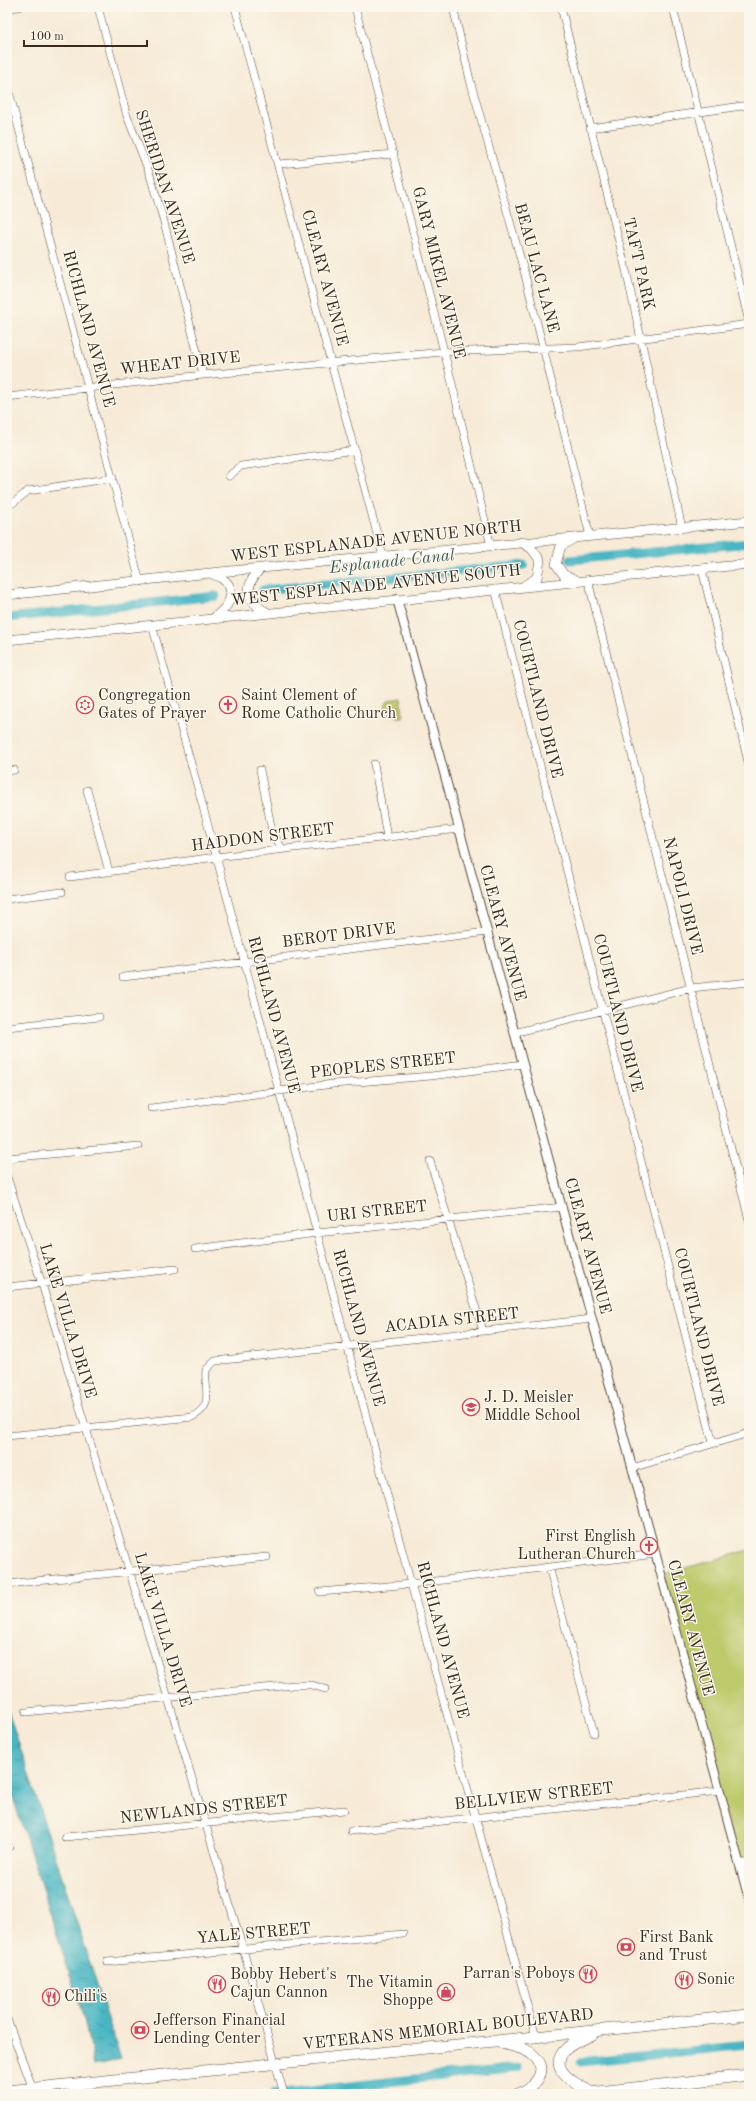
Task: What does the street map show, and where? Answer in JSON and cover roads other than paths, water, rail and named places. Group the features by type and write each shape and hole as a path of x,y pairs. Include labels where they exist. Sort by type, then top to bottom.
{"main road":[{"name":"WEST ESPLANADE AVENUE NORTH","path":"7,595 140,582 210,573 749,521"},
{"path":"576,538 561,546 556,564 564,575 578,581"},
{"path":"521,542 532,549 540,560 537,578 522,586"},
{"name":"WEST ESPLANADE AVENUE SOUTH","path":"7,640 522,586 749,564"},
{"path":"260,569 252,578 249,592 252,602 260,609 268,613"},
{"path":"210,573 220,577 227,583 230,588 231,597 229,604 214,618"},
{"name":"VETERANS MEMORIAL BOULEVARD","path":"7,2091 749,2016"},
{"path":"723,2018 749,2022"},
{"path":"603,2030 575,2042 561,2054 560,2064 566,2077 587,2093 749,2075"},
{"path":"496,2041 533,2054 538,2060 541,2073 540,2078 534,2085 518,2094"}],"street":[{"path":"7,8 19,7"},
{"name":"SHERIDAN AVENUE","path":"98,7 127,116 149,172 164,222 203,375"},
{"name":"CLEARY AVENUE","path":"235,7 279,164 383,556"},
{"name":"GARY MIKEL AVENUE","path":"355,7 394,154 491,546"},
{"name":"BEAU LAC LANE","path":"453,7 470,80 524,271 590,536"},
{"name":"TAFT PARK","path":"561,7 626,270 682,528"},
{"path":"673,7 749,323"},
{"name":"RICHLAND AVENUE","path":"7,84 140,582"},
{"path":"590,128 749,104"},
{"path":"279,164 394,154"},
{"name":"WHEAT DRIVE","path":"7,397 203,375 443,352 578,347 749,323"},
{"path":"229,476 241,466 355,450"},
{"path":"13,503 28,491 113,478"},
{"path":"702,569 749,766"},
{"name":"NAPOLI DRIVE","path":"588,580 749,1220"},
{"name":"COURTLAND DRIVE","path":"495,589 713,1443"},
{"name":"CLEARY AVENUE","path":"397,599 749,1899"},
{"name":"RICHLAND AVENUE","path":"152,625 280,1091 412,1584 536,2037"},
{"path":"374,764 387,837"},
{"path":"260,770 272,831 282,849"},
{"path":"87,790 109,872"},
{"name":"HADDON STREET","path":"70,877 216,857 459,829"},
{"path":"7,899 62,892"},
{"name":"BEROT DRIVE","path":"123,977 487,932"},
{"path":"514,1033 691,988 749,982"},
{"path":"7,1027 99,1017"},
{"name":"PEOPLES STREET","path":"151,1108 333,1084 430,1076 523,1064"},
{"path":"7,1158 138,1146"},
{"path":"430,1161 483,1331"},
{"name":"LAKE VILLA DRIVE","path":"7,1177 42,1284 168,1698 243,1949 284,2094"},
{"name":"URI STREET","path":"195,1249 318,1233 562,1207"},
{"path":"7,1287 175,1269"},
{"name":"ACADIA STREET","path":"85,1429 192,1417 200,1413 208,1398 206,1376 208,1366 215,1361 592,1319"},
{"path":"7,1436 85,1429"},
{"path":"632,1468 749,1433"},
{"path":"320,1592 412,1584 656,1554"},
{"path":"7,1584 267,1557"},
{"path":"549,1567 594,1733"},
{"path":"26,1712 294,1685 312,1685 325,1689"},
{"name":"BELLVIEW STREET","path":"350,1831 720,1791"},
{"name":"NEWLANDS STREET","path":"66,1837 344,1810"},
{"path":"740,1864 749,1862"},
{"name":"YALE STREET","path":"106,1962 403,1934"},
{"path":"7,2019 32,2089"}],"water":[{"path":"7,1707 121,2059 94,2066 84,2019 7,1779"}],"waterway":[{"name":"Esplanade Canal","path":"570,560 749,543"},
{"name":"Esplanade Canal","path":"263,590 524,565"},
{"name":"Esplanade Canal","path":"7,618 216,596"},
{"path":"580,2062 748,2045"},
{"path":"274,2094 518,2068"}],"place":[{"name":"Congregation Gates of Prayer","path":"85,705"},
{"name":"Saint Clement of Rome Catholic Church","path":"228,705"},
{"name":"J. D. Meisler Middle School","path":"471,1407"},
{"name":"First English Lutheran Church","path":"649,1546"},
{"name":"First Bank and Trust","path":"626,1947"},
{"name":"Parran's Poboys","path":"588,1974"},
{"name":"Sonic","path":"684,1980"},
{"name":"Bobby Hebert's Cajun Cannon","path":"217,1984"},
{"name":"The Vitamin Shoppe","path":"446,1992"},
{"name":"Chili's","path":"51,1997"},
{"name":"Jefferson Financial Lending Center","path":"140,2030"}]}
